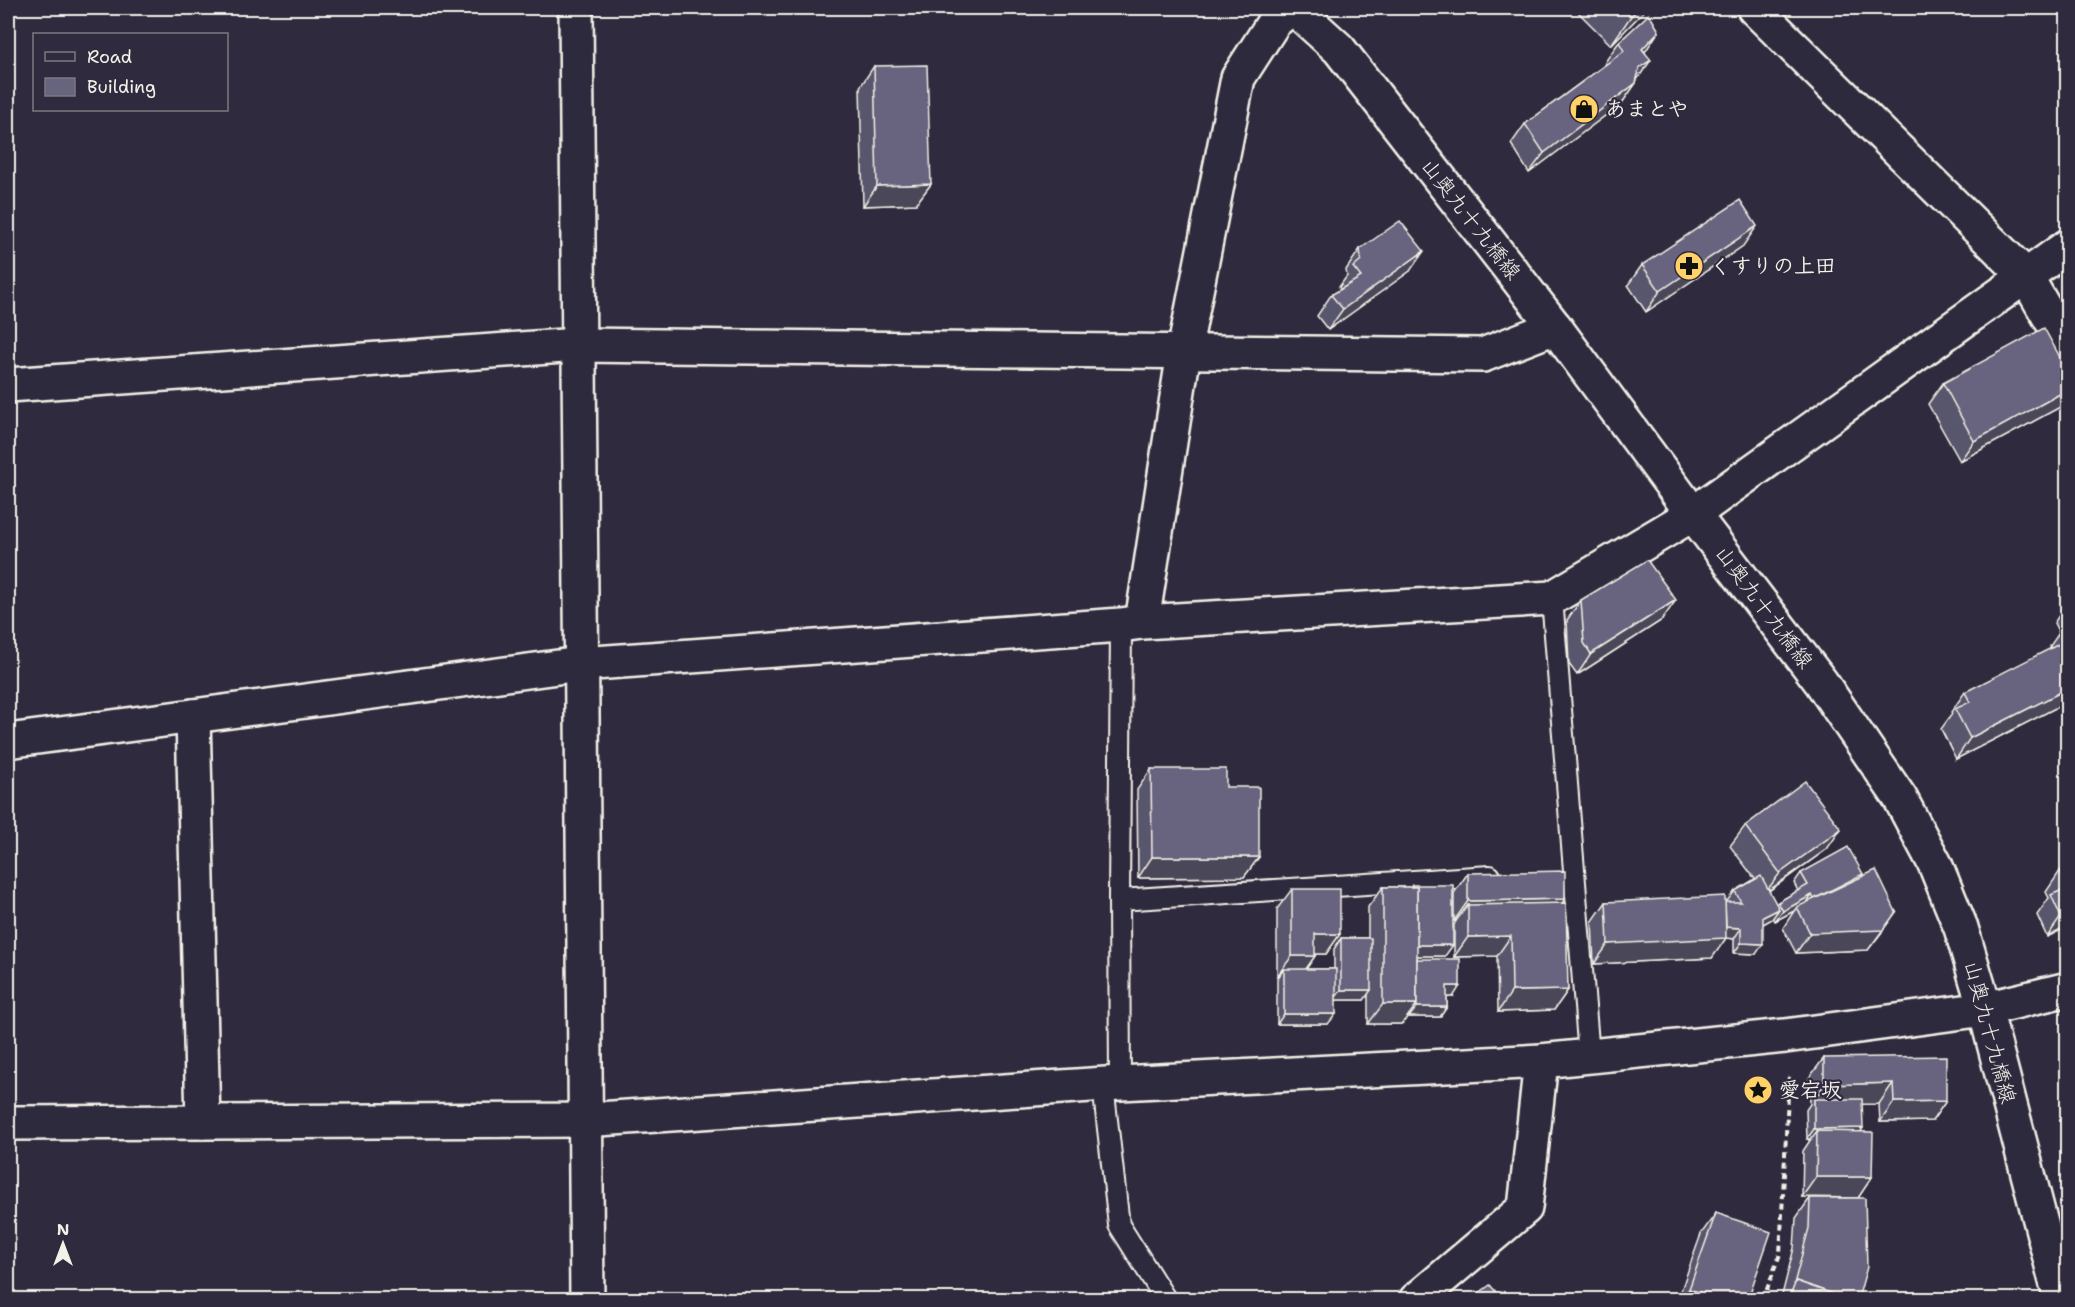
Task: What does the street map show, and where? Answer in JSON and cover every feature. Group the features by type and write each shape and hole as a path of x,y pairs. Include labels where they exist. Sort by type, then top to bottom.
{"street":[{"path":"576,8 587,1299"},
{"path":"1132,623 1238,78 1274,22 1292,8"},
{"name":"山奥九十九橋線","path":"1292,8 1339,50 1555,327 1821,682 1900,798 1935,864 1956,917 1985,1009 2061,1299"},
{"path":"1754,8 2025,275 2067,349"},
{"path":"8,741 580,664 1132,623 1552,598 1693,514 2067,246"},
{"path":"8,385 578,345 1483,355 1555,327"},
{"path":"193,716 203,1122"},
{"path":"8,1123 585,1120 1111,1084 1542,1061 1785,1036 1985,1009 2067,988"},
{"path":"1416,1299 1525,1208 1542,1061"}],"lane":[{"path":"1552,598 1589,1056"},
{"path":"1132,623 1111,1084 1119,1225 1166,1299"},
{"path":"1551,872 1574,870"},
{"path":"1119,900 1504,875"}],"path":[{"path":"1763,1299 1780,1254 1789,1073 1785,1036"}],"building":[{"path":"1623,8 1639,8 1631,16"},
{"path":"1649,14 1659,31 1642,49 1651,60 1639,68 1636,83 1544,153 1525,124 1624,51 1619,42"},
{"path":"927,65 931,184 877,186 874,66"},
{"path":"1740,200 1757,226 1660,291 1642,265"},
{"path":"1400,221 1424,251 1343,309 1331,295 1361,277 1353,267 1361,260 1360,249"},
{"path":"2044,328 2067,370 2067,390 1974,441 1943,383"},
{"path":"1647,560 1676,600 1591,654 1584,643 1581,600"},
{"path":"2067,640 2067,689 1970,738 1955,709 1970,702 1965,692"},
{"path":"1151,769 1226,769 1226,787 1259,787 1259,857 1152,857"},
{"path":"1805,781 1841,829 1780,873 1745,826"},
{"path":"1848,847 1863,874 1814,899 1812,895 1783,911 1778,902 1808,885 1801,873"},
{"path":"2067,868 2067,887 2060,871"},
{"path":"1876,870 1896,912 1883,930 1810,933 1797,907"},
{"path":"1565,871 1565,899 1468,901 1468,873"},
{"path":"1761,876 1779,909 1763,917 1763,944 1741,943 1741,928 1726,927 1725,902 1741,902 1735,891"},
{"path":"1412,885 1453,885 1453,945 1417,945 1417,887 1412,887"},
{"path":"1383,887 1417,887 1417,1004 1383,1004"},
{"path":"2067,888 2067,914 2061,917 2051,895"},
{"path":"1292,889 1340,889 1340,934 1315,934 1315,956 1292,956"},
{"path":"1725,896 1726,938 1608,944 1606,902"},
{"path":"1566,903 1568,990 1512,991 1511,936 1468,937 1468,905"},
{"path":"1341,938 1371,938 1371,990 1341,990"},
{"path":"1417,959 1460,959 1460,986 1447,986 1447,1007 1417,1007"},
{"path":"1284,969 1336,969 1336,1014 1284,1014"},
{"path":"1946,1056 1946,1101 1894,1102 1893,1083 1824,1085 1824,1058"},
{"path":"1814,1099 1862,1099 1863,1128 1814,1129"},
{"path":"1817,1131 1873,1132 1872,1177 1816,1177"},
{"path":"1810,1198 1865,1198 1867,1267 1858,1299 1847,1299 1796,1281 1794,1284 1809,1228"},
{"path":"1716,1213 1771,1232 1748,1299 1721,1299 1689,1289"},
{"path":"1796,1281 1847,1299 1789,1299"},
{"path":"1490,1285 1502,1299 1471,1299"}],"place":[{"name":"あまとや","path":"1584,109"},
{"name":"くすりの上田","path":"1689,266"},
{"name":"愛宕坂","path":"1758,1090"}]}
